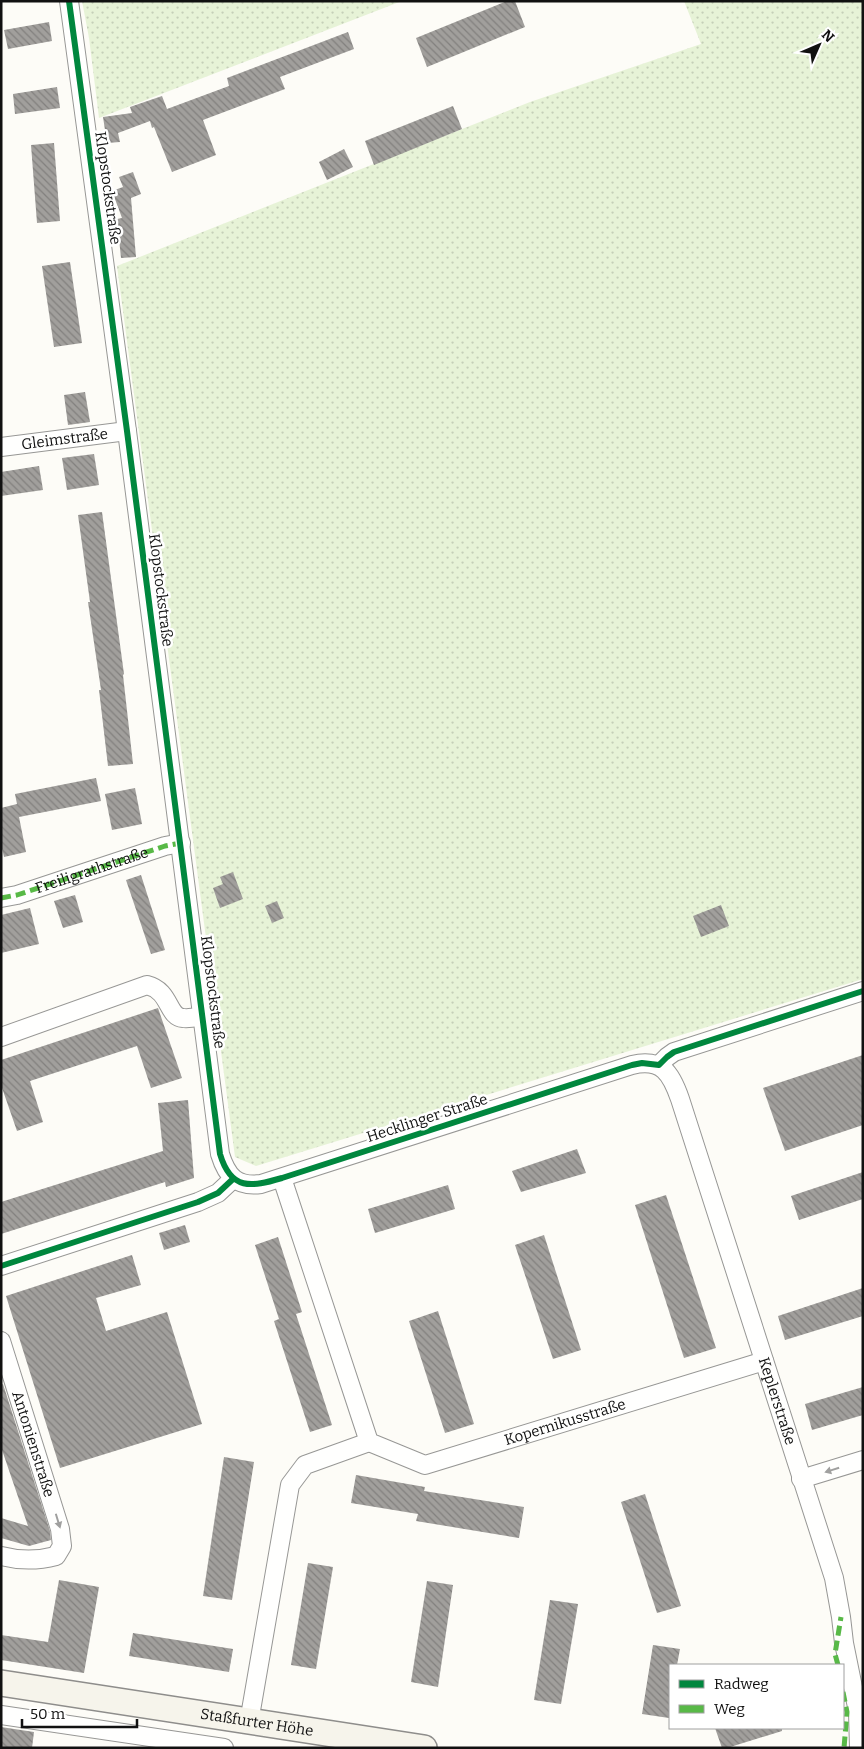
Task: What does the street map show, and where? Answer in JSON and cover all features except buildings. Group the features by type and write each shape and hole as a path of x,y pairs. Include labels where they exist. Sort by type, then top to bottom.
{"main road":[{"name":"Staßfurter Höhe","path":"1,1683 424,1748"}],"street":[{"name":"Klopstockstraße","path":"69,1 128,431 220,1154 228,1173 233,1179"},
{"name":"Gleimstraße","path":"1,447 128,431"},
{"name":"Freiligrathstraße","path":"1,898 17,895 165,846 181,843"},
{"name":"Klopstockstraße","path":"1,1036 147,985 155,987 162,992 176,1016 181,1018 203,1016"},
{"path":"659,1065 674,1052 863,991"},
{"name":"Hecklinger Straße","path":"233,1179 250,1185 261,1184 627,1066 642,1063 659,1065"},
{"name":"Keplerstraße","path":"659,1065 675,1083 834,1578 842,1617 844,1643 858,1712 859,1748"},
{"path":"249,1722 290,1484 306,1465 368,1442 282,1178"},
{"path":"1,1266 198,1202 218,1193 233,1179"},
{"name":"Antonienstraße","path":"1,1341 60,1529 62,1546 56,1556 38,1560 14,1559 1,1556"},
{"name":"Kopernikusstraße","path":"368,1442 425,1465 764,1361"},
{"path":"801,1479 863,1460"},
{"name":"Staßfurter Höhe","path":"1,1715 224,1748"}],"green space":[{"path":"82,1 402,1 99,118 89,38"},
{"path":"684,1 863,1 863,979 256,1166 235,1157 117,266 530,102 701,44"}],"marked path":[{"path":"1,898 17,895 165,846 181,843"},
{"path":"838,1664 835,1654 841,1617"},
{"path":"844,1697 847,1712 844,1748"}],"cycle path":[{"path":"69,1 127,431 220,1154 230,1175 236,1180 252,1184 282,1178 632,1065 642,1063 659,1065 674,1052 863,991"},
{"path":"1,1266 198,1202 218,1193 233,1179"}]}
